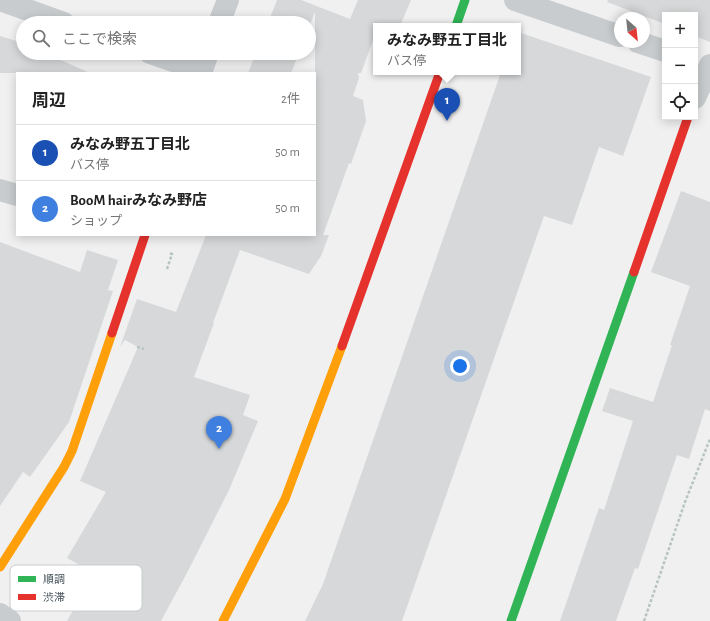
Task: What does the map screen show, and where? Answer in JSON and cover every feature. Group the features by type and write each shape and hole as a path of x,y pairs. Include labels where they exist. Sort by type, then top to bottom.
{"street":[{"path":"0,0 45,16"},
{"path":"222,16 228,0"},
{"path":"457,23 465,0"},
{"path":"515,0 614,34"},
{"path":"650,46 662,50"},
{"path":"179,60 204,66"},
{"path":"698,89 706,65"},
{"path":"223,621 285,499 341,351 439,75"},
{"path":"511,621 687,120"},
{"path":"0,190 16,195"},
{"path":"0,567 64,467 72,451 141,236"},
{"path":"0,614 10,621"}],"path":[{"path":"167,269 172,254"},
{"path":"644,621 685,502 710,439"}],"building":[{"path":"277,0 301,0 350,19 358,0 411,0 401,23 373,23 373,40 361,73 358,73 359,78 353,96 363,100 366,121 323,235 329,235 321,256 309,274 240,250 194,377 250,395 243,415 258,421 229,490 161,621 67,621 73,611 142,611 142,565 80,565 67,558 106,492 80,481 138,347 125,340 120,347 137,299 176,312 206,236 316,236 316,16 315,12 313,16 271,16"},
{"path":"608,0 710,0 710,42 698,37 698,12 662,12 662,23 650,18 650,12 633,12 607,2"},
{"path":"521,33 651,77 623,156 599,147 572,225 544,216 402,621 305,621 323,584 500,75 521,75"},
{"path":"0,36 16,41 16,60 61,60 88,72 16,72 0,73"},
{"path":"253,60 296,60 291,72 248,72"},
{"path":"681,191 710,202 710,411 705,409 689,459 677,455 638,569 635,568 616,621 560,621 599,508 604,510 633,421 602,411 610,388 653,402 690,286 651,272"},
{"path":"0,242 80,272 87,250 118,260 108,290 113,291 69,422 30,477 23,472 0,506"}],"traffic: fast":[{"path":"457,23 465,0"},
{"path":"511,621 634,272"}],"traffic: slow":[{"path":"0,567 64,467 72,451 112,333"},
{"path":"223,621 285,499 342,346"}],"traffic: jam":[{"path":"342,346 439,75"},
{"path":"634,272 687,120"},
{"path":"112,333 145,236"}],"place":[{"name":"みなみ野五丁目北","path":"447,121"},
{"name":"BooM hairみなみ野店","path":"219,449"}]}
